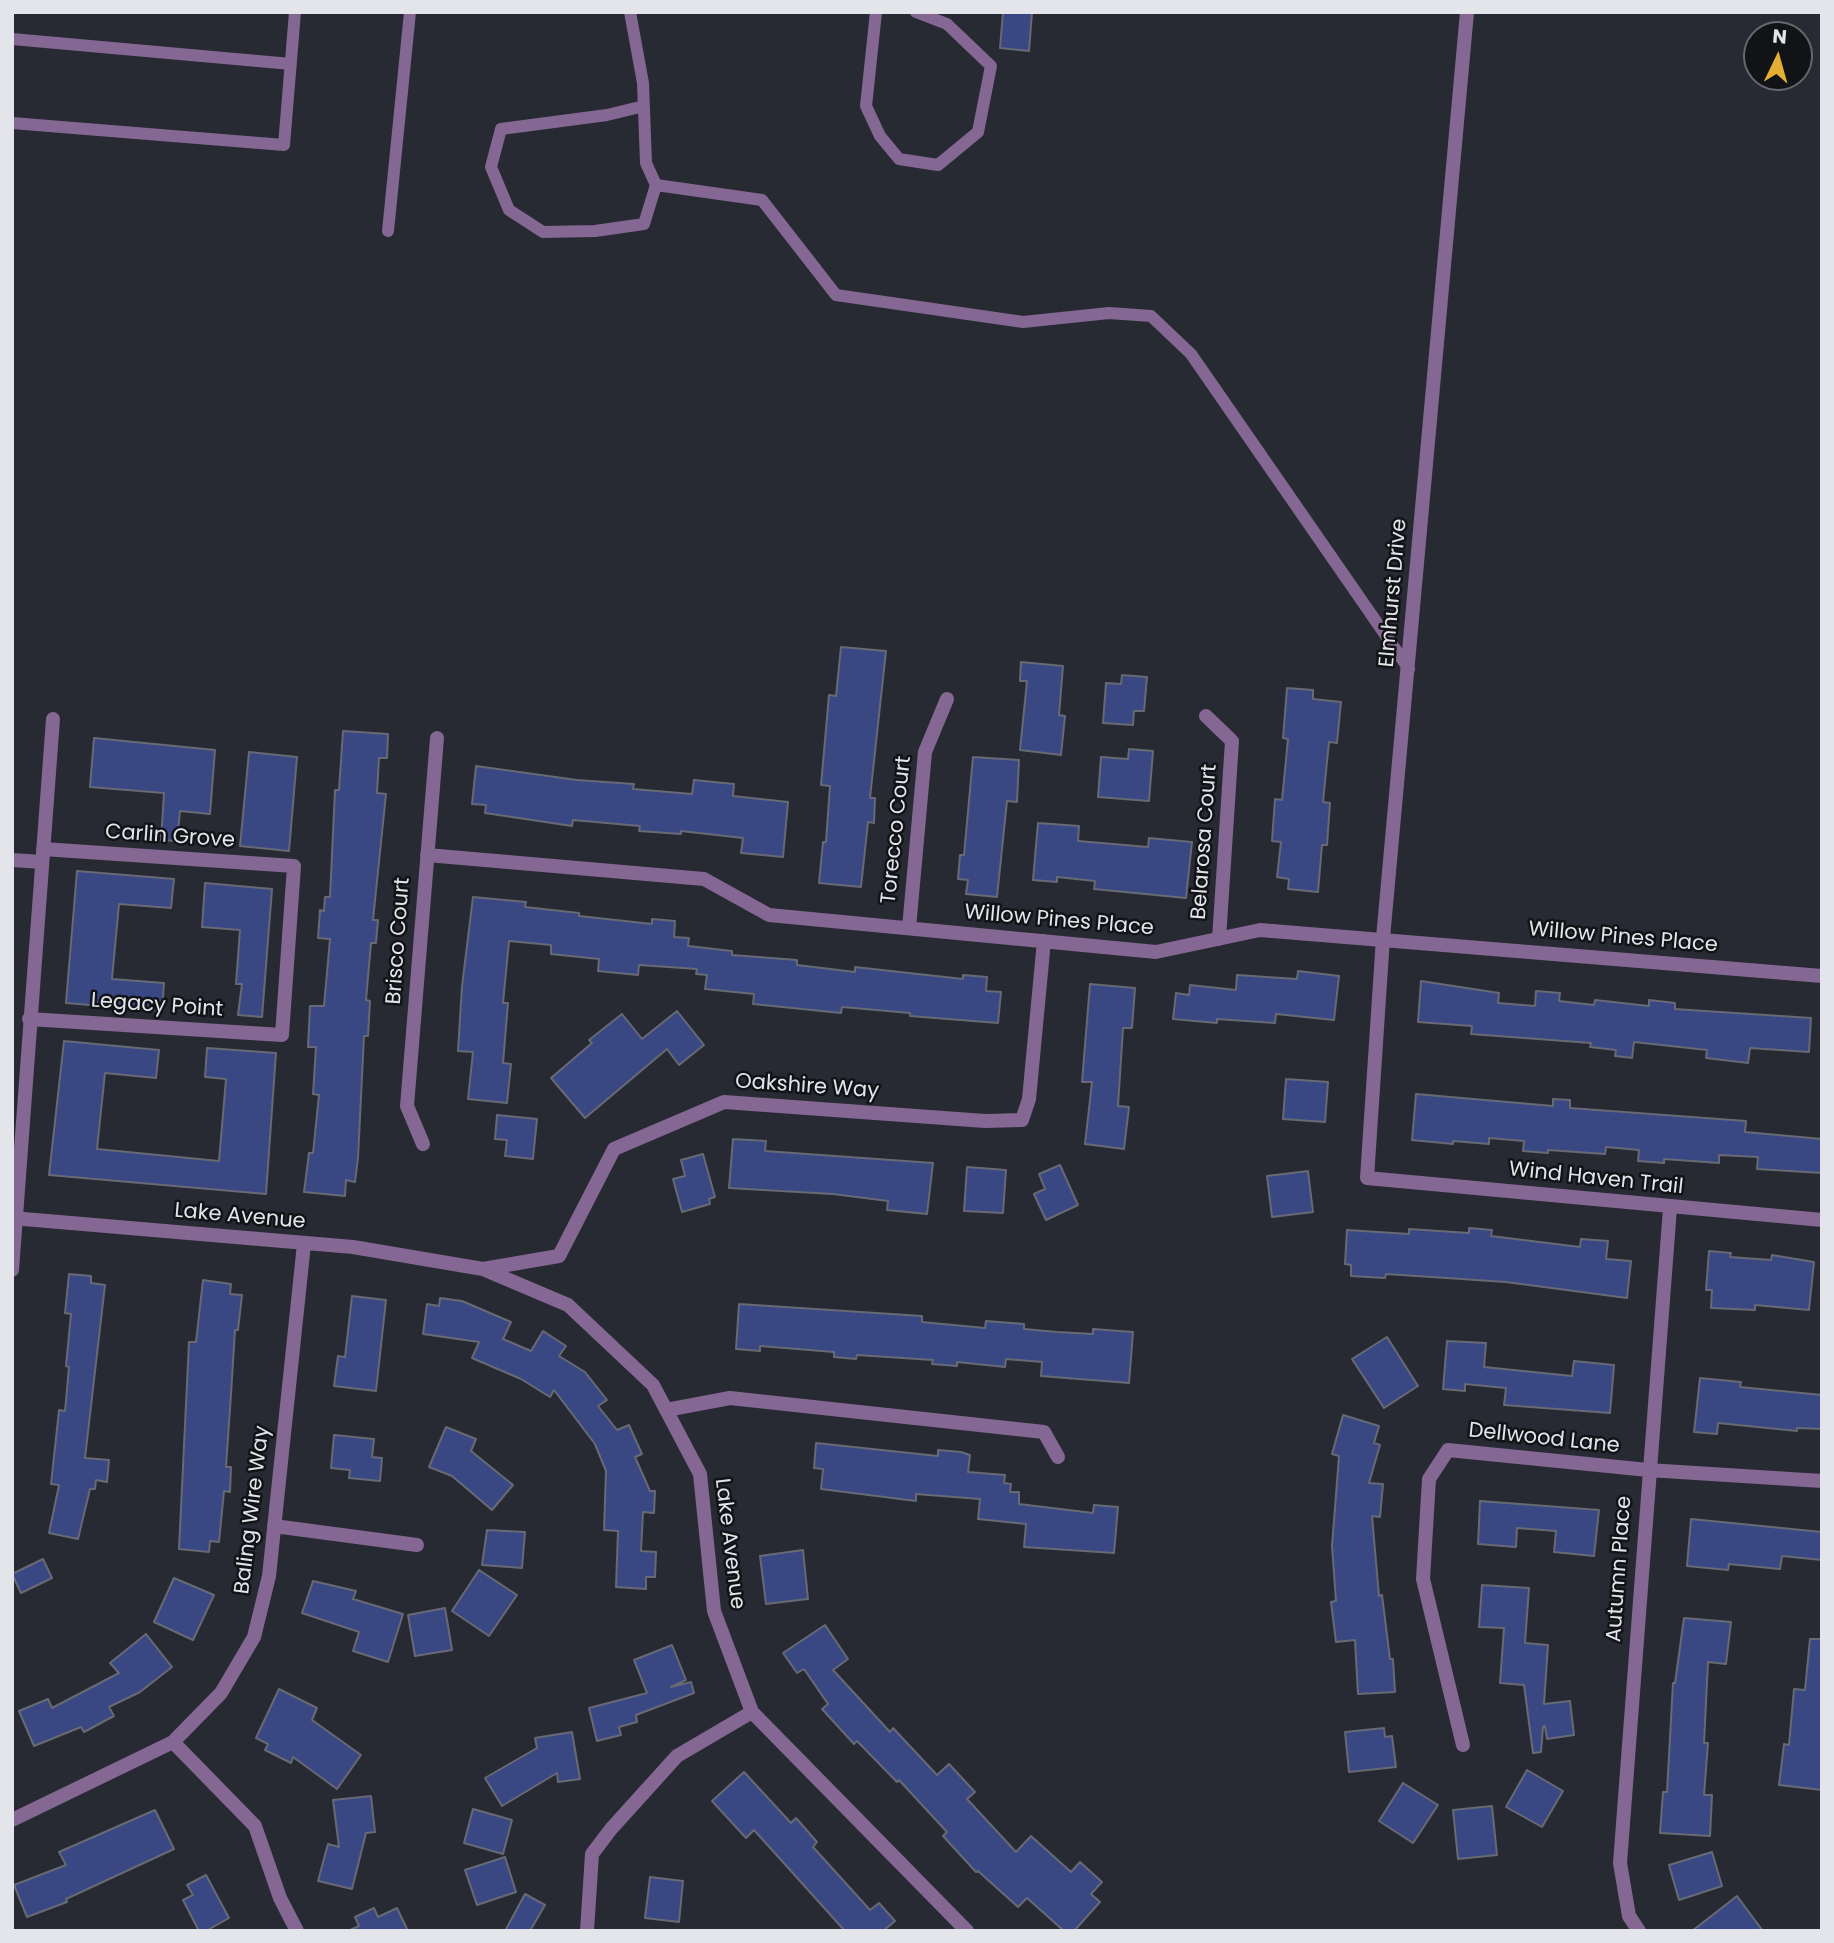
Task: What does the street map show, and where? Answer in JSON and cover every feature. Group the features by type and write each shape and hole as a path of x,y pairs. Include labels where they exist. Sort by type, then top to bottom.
{"street":[{"name":"Elmhurst Drive","path":"1367,1178 1383,938 1467,12"},
{"name":"Torecco Court","path":"909,928 925,752 947,699"},
{"name":"Belarosa Court","path":"1206,716 1232,741 1219,939"},
{"path":"12,1270 53,719"},
{"name":"Brisco Court","path":"423,1144 407,1107 437,738"},
{"name":"Willow Pines Place","path":"426,855 704,879 769,915 1156,952 1260,930 1822,976"},
{"name":"Carlin Grove","path":"12,860 42,856 294,866 282,1035"},
{"name":"Oakshire Way","path":"483,1269 559,1256 614,1149 724,1102 985,1121 1022,1120 1029,1099 1044,941"},
{"name":"Legacy Point","path":"29,1019 282,1035"},
{"name":"Wind Haven Trail","path":"1367,1178 1822,1220"},
{"name":"Autumn Place","path":"1639,1931 1629,1916 1620,1863 1670,1208"},
{"name":"Lake Avenue","path":"14,1218 353,1247 483,1269 568,1305 653,1385 699,1474 714,1611 752,1712 967,1931"},
{"name":"Baling Wire Way","path":"12,1820 173,1742 221,1693 254,1637 269,1576 304,1244"},
{"path":"666,1410 730,1398 1044,1432 1058,1457"},
{"name":"Dellwood Lane","path":"1463,1745 1423,1580 1429,1479 1448,1450 1648,1470"},
{"path":"1648,1470 1822,1482"},
{"path":"274,1526 417,1545"},
{"path":"587,1931 592,1854 677,1756 752,1712"},
{"path":"173,1742 255,1826 280,1898 297,1931"}],"lane":[{"path":"12,123 284,145 295,12"},
{"path":"388,231 410,12"},
{"path":"631,12 644,106 646,163 656,185 643,223 595,231 543,232 509,210 491,167 500,129 644,106"},
{"path":"876,12 866,106 880,136 899,159 938,165 978,132 991,66 947,24 916,12"},
{"path":"12,39 291,64"},
{"path":"656,185 762,200 836,295 1023,322 1109,313 1151,316 1191,354 1409,669"}],"building":[{"path":"1003,12 1032,12 1029,51 1000,48"},
{"path":"841,647 886,651 870,798 875,798 874,823 868,822 861,887 819,883 823,842 826,842 830,786 821,785 829,695 836,696"},
{"path":"1021,662 1063,666 1059,715 1065,716 1061,755 1020,750 1027,681 1020,681"},
{"path":"1122,675 1147,677 1144,711 1134,711 1133,725 1103,723 1106,683 1121,684"},
{"path":"1287,688 1313,690 1313,699 1341,702 1337,743 1329,742 1323,802 1330,803 1327,845 1322,845 1318,892 1288,889 1289,879 1277,877 1281,842 1272,841 1275,799 1282,800 1288,739 1283,738"},
{"path":"343,731 388,734 387,758 379,758 377,793 386,794 373,920 378,920 376,943 371,943 366,1000 370,1001 368,1036 364,1036 358,1158 355,1182 346,1180 345,1196 304,1192 309,1153 313,1153 319,1095 313,1094 316,1047 308,1047 310,1006 324,1006 330,939 318,938 320,910 324,911 325,897 330,897 335,790 339,790"},
{"path":"94,738 215,750 210,814 180,811 177,841 161,840 164,793 90,787"},
{"path":"1129,749 1153,751 1149,801 1098,797 1101,757 1128,759"},
{"path":"249,752 297,757 289,851 240,846"},
{"path":"973,757 1019,760 1017,802 1007,801 997,897 966,894 968,880 958,879 960,855 964,855"},
{"path":"476,766 577,780 634,784 633,789 692,794 694,780 734,784 733,796 788,802 783,857 741,853 743,838 681,831 681,834 639,831 640,826 573,820 572,826 485,813 486,805 472,804"},
{"path":"1038,823 1079,826 1078,841 1148,847 1149,838 1192,842 1186,898 1094,889 1095,881 1057,877 1057,882 1033,880"},
{"path":"77,871 174,879 171,908 119,904 112,979 164,983 162,1011 66,1003"},
{"path":"205,883 272,889 262,1017 238,1015 242,984 236,984 240,930 202,927"},
{"path":"473,897 526,902 525,907 579,913 579,916 652,924 652,919 675,921 674,937 689,938 688,946 732,951 732,955 797,960 797,965 855,972 855,967 963,979 963,975 987,977 986,991 1001,992 998,1023 842,1007 841,1013 753,1004 754,994 705,989 707,975 696,974 697,969 639,965 638,975 598,971 599,959 551,954 551,945 509,941 503,1003 508,1003 503,1063 511,1064 507,1103 468,1099 473,1052 458,1051 462,986"},
{"path":"1298,971 1339,976 1334,1020 1276,1014 1275,1023 1217,1019 1217,1023 1173,1019 1176,993 1189,995 1190,985 1236,990 1237,975 1297,979"},
{"path":"1421,981 1499,993 1498,1003 1535,1006 1536,991 1560,993 1559,1001 1594,1005 1595,1000 1649,1006 1649,1000 1675,1003 1675,1009 1811,1018 1809,1052 1750,1048 1748,1063 1706,1058 1707,1050 1634,1042 1632,1058 1615,1056 1616,1050 1590,1047 1591,1043 1471,1034 1472,1026 1418,1022"},
{"path":"1090,984 1135,988 1132,1028 1123,1028 1118,1106 1129,1107 1124,1149 1085,1144 1092,1082 1082,1082"},
{"path":"677,1011 704,1045 679,1065 667,1049 585,1118 551,1078 592,1043 589,1040 622,1014 642,1039"},
{"path":"64,1041 159,1050 156,1078 105,1073 97,1149 219,1161 226,1079 205,1077 207,1048 276,1053 266,1194 49,1175"},
{"path":"1286,1079 1328,1082 1325,1122 1283,1119"},
{"path":"1416,1094 1553,1106 1553,1099 1570,1100 1570,1108 1746,1121 1745,1132 1822,1139 1822,1173 1757,1169 1758,1157 1719,1155 1719,1163 1664,1159 1664,1163 1638,1161 1639,1150 1606,1147 1605,1154 1548,1150 1548,1153 1523,1151 1524,1141 1489,1138 1489,1144 1453,1141 1453,1144 1412,1140"},
{"path":"497,1115 537,1119 533,1159 505,1156 507,1140 495,1139"},
{"path":"733,1139 766,1141 765,1151 933,1163 927,1214 887,1210 888,1201 833,1194 729,1188"},
{"path":"703,1154 715,1197 709,1199 710,1204 682,1212 673,1179 685,1176 681,1160"},
{"path":"1060,1165 1078,1205 1046,1220 1034,1194 1045,1189 1039,1174"},
{"path":"967,1167 1006,1170 1003,1213 964,1211"},
{"path":"1308,1171 1313,1212 1272,1217 1267,1176"},
{"path":"1469,1228 1492,1230 1491,1236 1580,1247 1581,1239 1608,1241 1606,1259 1631,1261 1627,1298 1506,1282 1386,1274 1385,1278 1351,1276 1351,1265 1345,1264 1347,1230 1409,1234 1409,1229 1469,1233"},
{"path":"1709,1251 1731,1253 1730,1257 1771,1260 1772,1255 1814,1262 1809,1310 1755,1305 1755,1310 1711,1308 1712,1290 1706,1290"},
{"path":"69,1274 91,1276 91,1283 105,1285 85,1458 109,1460 107,1482 96,1480 95,1489 90,1489 78,1539 49,1533 59,1485 51,1484 59,1410 65,1411 69,1367 66,1366 71,1314 65,1313"},
{"path":"203,1280 231,1284 230,1294 242,1295 238,1330 235,1330 226,1467 231,1467 230,1492 224,1491 219,1542 210,1541 209,1552 179,1549 189,1342 196,1342"},
{"path":"352,1296 386,1300 376,1391 334,1386 338,1356 345,1357"},
{"path":"440,1298 462,1301 511,1322 503,1339 531,1351 543,1331 566,1346 559,1356 585,1372 607,1400 598,1406 617,1430 629,1425 642,1454 635,1457 650,1491 655,1491 654,1513 643,1512 641,1551 656,1552 655,1577 646,1577 646,1589 616,1587 618,1531 604,1530 606,1471 595,1444 554,1390 550,1397 521,1379 472,1358 479,1342 423,1334 427,1304 439,1306"},
{"path":"739,1304 922,1316 922,1322 985,1328 986,1321 1024,1324 1024,1329 1057,1332 1093,1334 1093,1329 1133,1332 1129,1383 1041,1376 1042,1362 1006,1359 1005,1367 957,1362 957,1366 932,1364 933,1360 857,1355 856,1359 834,1357 834,1352 760,1346 760,1351 736,1349"},
{"path":"1387,1337 1418,1386 1384,1408 1352,1359"},
{"path":"1447,1341 1486,1343 1484,1367 1572,1376 1574,1361 1614,1365 1610,1413 1504,1405 1506,1388 1465,1384 1465,1391 1443,1389"},
{"path":"1700,1378 1741,1382 1740,1387 1822,1395 1822,1429 1797,1428 1797,1431 1718,1423 1717,1434 1694,1432"},
{"path":"1343,1415 1379,1426 1374,1443 1380,1445 1369,1483 1383,1484 1380,1517 1372,1516 1379,1596 1382,1595 1390,1659 1393,1659 1395,1692 1358,1694 1355,1640 1336,1642 1331,1602 1336,1601 1332,1546 1339,1456 1332,1454"},
{"path":"446,1427 476,1439 471,1451 513,1485 492,1510 452,1476 429,1467"},
{"path":"334,1435 374,1439 372,1457 382,1458 380,1481 349,1478 350,1470 331,1468"},
{"path":"816,1443 938,1456 938,1450 961,1452 970,1455 968,1472 1005,1475 1004,1483 1011,1484 1010,1492 1019,1492 1019,1504 1093,1513 1094,1505 1118,1507 1114,1553 1024,1547 1026,1524 978,1519 980,1499 916,1494 916,1501 821,1489 823,1469 814,1468"},
{"path":"1480,1501 1599,1510 1594,1556 1554,1552 1556,1531 1517,1528 1516,1547 1478,1544"},
{"path":"1691,1519 1822,1532 1822,1560 1782,1556 1780,1569 1729,1564 1728,1570 1687,1566"},
{"path":"487,1530 525,1532 522,1568 482,1565"},
{"path":"803,1550 808,1599 766,1604 760,1556"},
{"path":"43,1559 52,1578 21,1593 12,1574"},
{"path":"479,1570 517,1595 489,1636 452,1611"},
{"path":"174,1578 214,1595 193,1640 154,1622"},
{"path":"313,1581 356,1591 353,1599 403,1614 388,1662 353,1651 359,1632 302,1613"},
{"path":"1482,1585 1529,1588 1525,1643 1548,1645 1544,1704 1570,1701 1574,1735 1547,1739 1545,1726 1543,1727 1541,1752 1533,1753 1524,1685 1500,1683 1504,1628 1479,1627"},
{"path":"445,1608 452,1650 415,1656 408,1615"},
{"path":"1684,1618 1731,1622 1726,1664 1708,1662 1704,1743 1708,1743 1704,1795 1712,1795 1710,1836 1660,1833 1663,1792 1667,1792 1673,1683"},
{"path":"825,1625 848,1659 833,1670 890,1732 893,1728 937,1775 949,1764 975,1792 967,1799 1016,1852 1031,1836 1071,1872 1080,1862 1102,1882 1091,1894 1100,1902 1074,1931 1064,1931 1027,1898 1018,1907 976,1872 943,1836 947,1832 899,1780 897,1782 857,1741 854,1744 822,1709 828,1704 804,1669 797,1673 783,1653"},
{"path":"146,1634 172,1667 140,1692 109,1707 114,1716 84,1732 81,1727 34,1746 19,1711 48,1699 52,1708 119,1673 110,1663"},
{"path":"1810,1639 1822,1639 1822,1790 1779,1785 1784,1744 1789,1745 1794,1689 1805,1690"},
{"path":"672,1645 686,1680 671,1687 691,1682 694,1693 636,1715 637,1722 619,1727 621,1735 597,1741 589,1708 647,1693 634,1660"},
{"path":"279,1689 317,1708 312,1720 361,1755 337,1789 293,1757 291,1763 265,1750 268,1744 256,1738"},
{"path":"1384,1728 1385,1737 1392,1736 1396,1767 1349,1772 1345,1732"},
{"path":"572,1732 580,1779 558,1782 557,1773 502,1806 485,1778 537,1748 535,1738"},
{"path":"1527,1770 1563,1791 1542,1827 1506,1807"},
{"path":"744,1772 791,1823 796,1818 817,1842 813,1847 870,1910 879,1903 895,1921 883,1931 845,1931 754,1830 746,1838 712,1801"},
{"path":"1403,1783 1438,1805 1413,1843 1379,1821"},
{"path":"371,1796 375,1832 366,1833 352,1889 318,1881 328,1844 339,1847 333,1800"},
{"path":"1492,1806 1497,1855 1458,1859 1453,1810"},
{"path":"473,1809 512,1820 503,1854 464,1843"},
{"path":"155,1810 174,1849 66,1899 67,1902 27,1917 14,1885 66,1865 59,1852"},
{"path":"1712,1852 1722,1886 1679,1900 1669,1865"},
{"path":"505,1857 516,1892 477,1905 465,1870"},
{"path":"206,1875 229,1918 206,1931 199,1931 183,1900 193,1895 187,1885"},
{"path":"650,1877 683,1881 679,1922 645,1918"},
{"path":"525,1894 545,1905 530,1931 505,1931"},
{"path":"1737,1896 1763,1931 1692,1931"},
{"path":"374,1908 378,1917 397,1908 408,1931 348,1931 359,1926 355,1917"}]}
